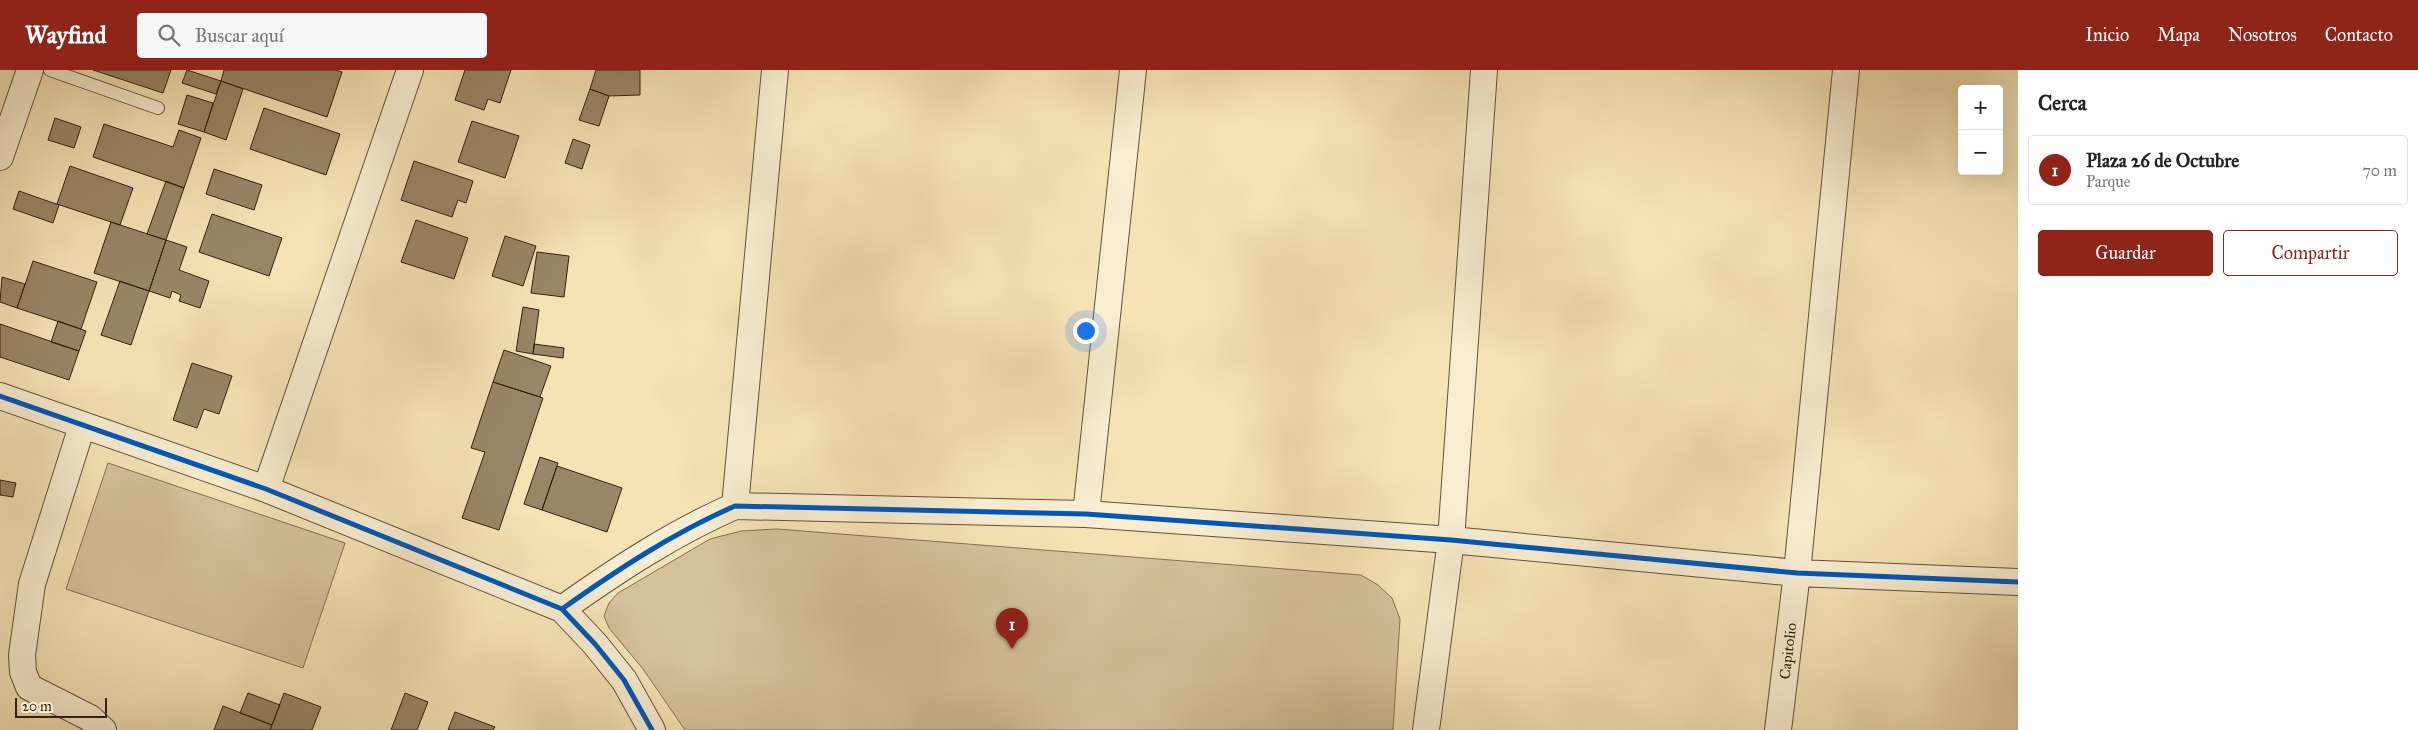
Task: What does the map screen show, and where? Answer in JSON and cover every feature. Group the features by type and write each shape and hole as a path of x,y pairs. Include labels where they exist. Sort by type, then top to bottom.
{"street":[{"path":"0,157 30,70"},
{"path":"266,489 410,70"},
{"path":"735,506 775,70"},
{"path":"1086,514 1133,70"},
{"path":"1426,730 1450,540 1484,70"},
{"name":"Capitolio","path":"1778,730 1797,573 1846,70"},
{"path":"0,396 266,489 562,609 595,644 624,680 652,730"},
{"path":"82,426 32,584 25,620 23,672 29,687 90,718 103,730"},
{"path":"562,609 619,569 696,523 735,506 1086,514 1450,540 1797,573 2018,582"}],"lane":[{"path":"50,70 158,108"}],"shaded area":[{"path":"108,463 345,543 303,668 66,589"},
{"path":"777,529 1361,575 1378,585 1392,598 1400,619 1393,730 685,730 643,669 609,628 604,616 609,603 618,593 710,539 741,531"}],"building":[{"path":"93,70 171,70 163,93"},
{"path":"187,70 221,81 216,94 182,83"},
{"path":"224,70 336,70 342,72 327,117 221,81"},
{"path":"465,70 511,70 500,103 488,99 484,110 455,100"},
{"path":"596,70 640,70 640,95 609,96 590,89"},
{"path":"221,81 243,89 226,140 204,132"},
{"path":"590,89 609,96 599,126 579,120"},
{"path":"187,95 213,103 204,132 178,124"},
{"path":"264,108 340,134 326,175 250,149"},
{"path":"55,118 81,127 74,148 48,140"},
{"path":"472,121 519,136 505,178 458,162"},
{"path":"104,124 173,147 179,130 201,138 184,188 93,157"},
{"path":"573,139 590,145 582,169 565,163"},
{"path":"414,161 473,181 466,203 458,200 452,217 401,200"},
{"path":"70,166 133,188 120,225 57,204"},
{"path":"214,169 262,185 254,210 206,194"},
{"path":"166,181 184,188 166,240 147,234"},
{"path":"19,191 59,205 53,223 13,209"},
{"path":"212,214 282,238 269,276 199,252"},
{"path":"416,220 468,238 454,279 401,262"},
{"path":"111,222 166,240 149,291 94,273"},
{"path":"505,236 536,246 523,286 492,276"},
{"path":"166,240 187,247 179,270 209,281 200,308 179,301 181,295 172,291 170,298 149,291"},
{"path":"537,252 569,256 564,297 531,293"},
{"path":"33,261 97,282 81,329 17,308"},
{"path":"2,277 25,284 17,308 0,302"},
{"path":"120,281 149,291 131,345 101,335"},
{"path":"523,307 539,310 533,354 516,351"},
{"path":"58,321 86,331 79,351 51,342"},
{"path":"0,324 79,351 69,380 0,357"},
{"path":"534,344 564,348 563,358 533,354"},
{"path":"504,350 551,366 540,397 493,382"},
{"path":"192,363 232,376 219,414 204,409 197,428 173,420"},
{"path":"493,382 543,398 499,530 462,518 485,452 471,448"},
{"path":"540,457 558,463 542,510 524,504"},
{"path":"557,466 622,488 607,532 542,510"},
{"path":"0,480 16,483 13,497 0,495"},
{"path":"248,693 280,705 272,725 240,713"},
{"path":"284,693 321,707 312,730 270,730"},
{"path":"405,693 428,702 417,730 391,730"},
{"path":"223,706 272,725 270,730 214,730"},
{"path":"455,712 495,727 493,730 448,730"}],"cycle path":[{"path":"0,396 266,489 562,609 595,644 624,680 652,730"},
{"path":"562,609 646,553 690,528 735,506 1086,514 1451,540 1797,573 2018,582"}],"place":[{"name":"Plaza 26 de Octubre","path":"1012,649"}]}
